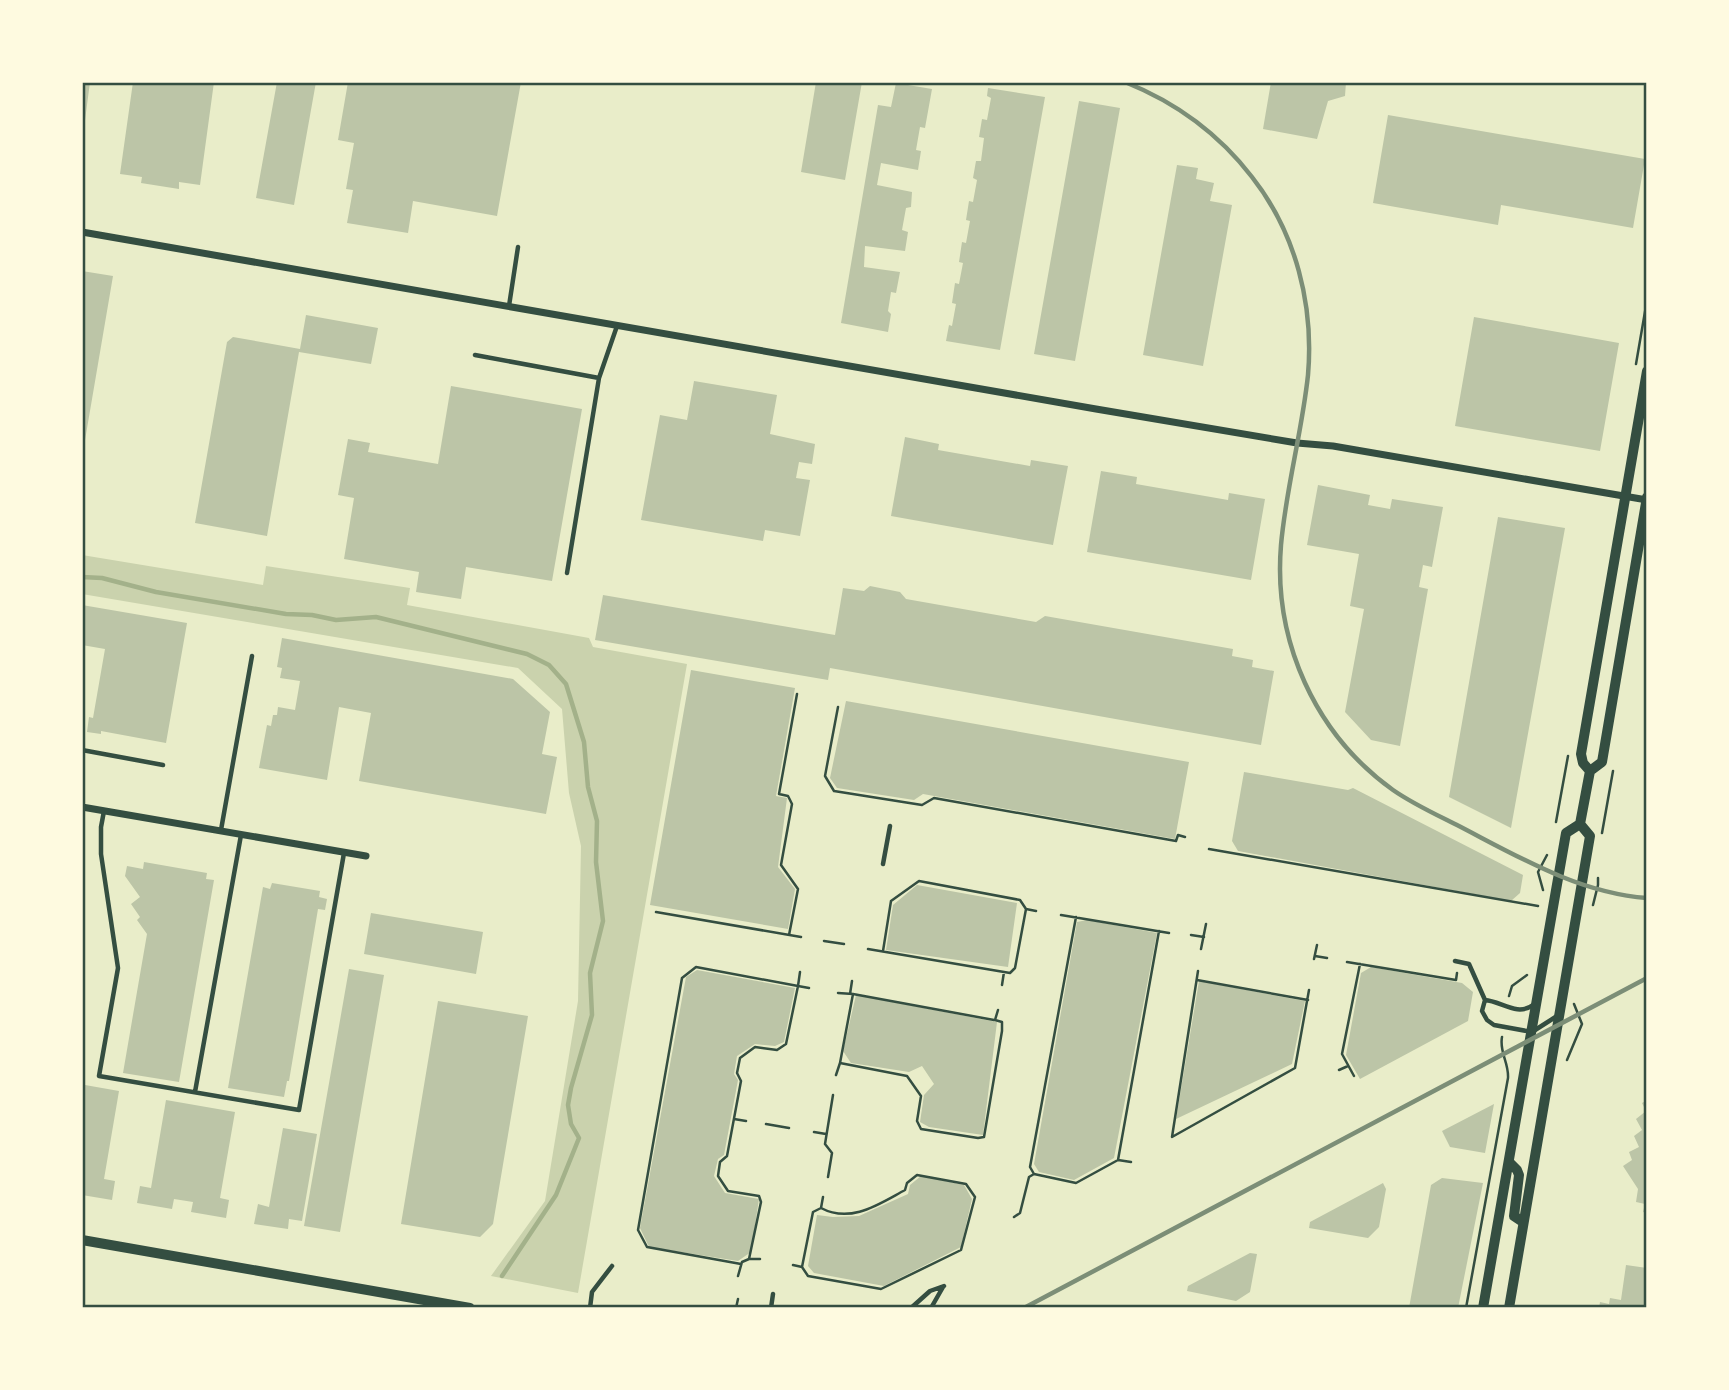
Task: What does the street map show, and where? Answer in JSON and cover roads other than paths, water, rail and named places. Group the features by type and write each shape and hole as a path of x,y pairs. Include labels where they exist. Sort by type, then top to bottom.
{"main road":[{"path":"1590,771 1583,763 1581,754 1625,497 1641,370"},
{"path":"1483,1308 1566,833 1580,824 1590,771 1602,762 1647,499"},
{"path":"1509,1308 1590,836 1580,824"},
{"path":"1509,1162 1519,1175 1514,1216 1523,1222"},
{"path":"82,1240 470,1308"}],"street":[{"path":"82,232 1096,409 1647,499"},
{"path":"82,807 366,856"}],"lane":[{"path":"509,306 519,247"},
{"path":"567,573 599,378 617,325"},
{"path":"475,355 599,378"},
{"path":"221,831 252,656"},
{"path":"82,750 163,765"},
{"path":"104,811 101,827 102,854 118,968 99,1076 299,1110 344,853"},
{"path":"883,864 890,826"},
{"path":"195,1092 242,835"},
{"path":"1455,961 1469,964 1485,1000 1482,1011 1494,1025 1532,1032 1559,1015"},
{"path":"1485,1000 1493,1001 1499,1007 1524,1010 1537,1002"},
{"path":"590,1308 592,1292 612,1266"},
{"path":"911,1308 930,1291 944,1286 931,1308"},
{"path":"771,1308 773,1294"}],"waterway":[{"path":"82,577 102,578 156,592 286,614 312,615 336,620 376,617 527,654 549,665 566,684 584,742 588,787 597,821 596,862 603,921 590,973 592,1015 568,1105 571,1124 579,1138 556,1195 502,1276"}],"railway":[{"path":"1125,82 1161,99 1195,121 1239,161 1280,222 1299,271 1308,322 1308,375 1283,524 1280,581 1292,650 1321,713 1341,742 1365,767 1393,790 1416,804 1502,849 1572,881 1621,895 1647,898"},
{"path":"1024,1308 1647,978"}]}
